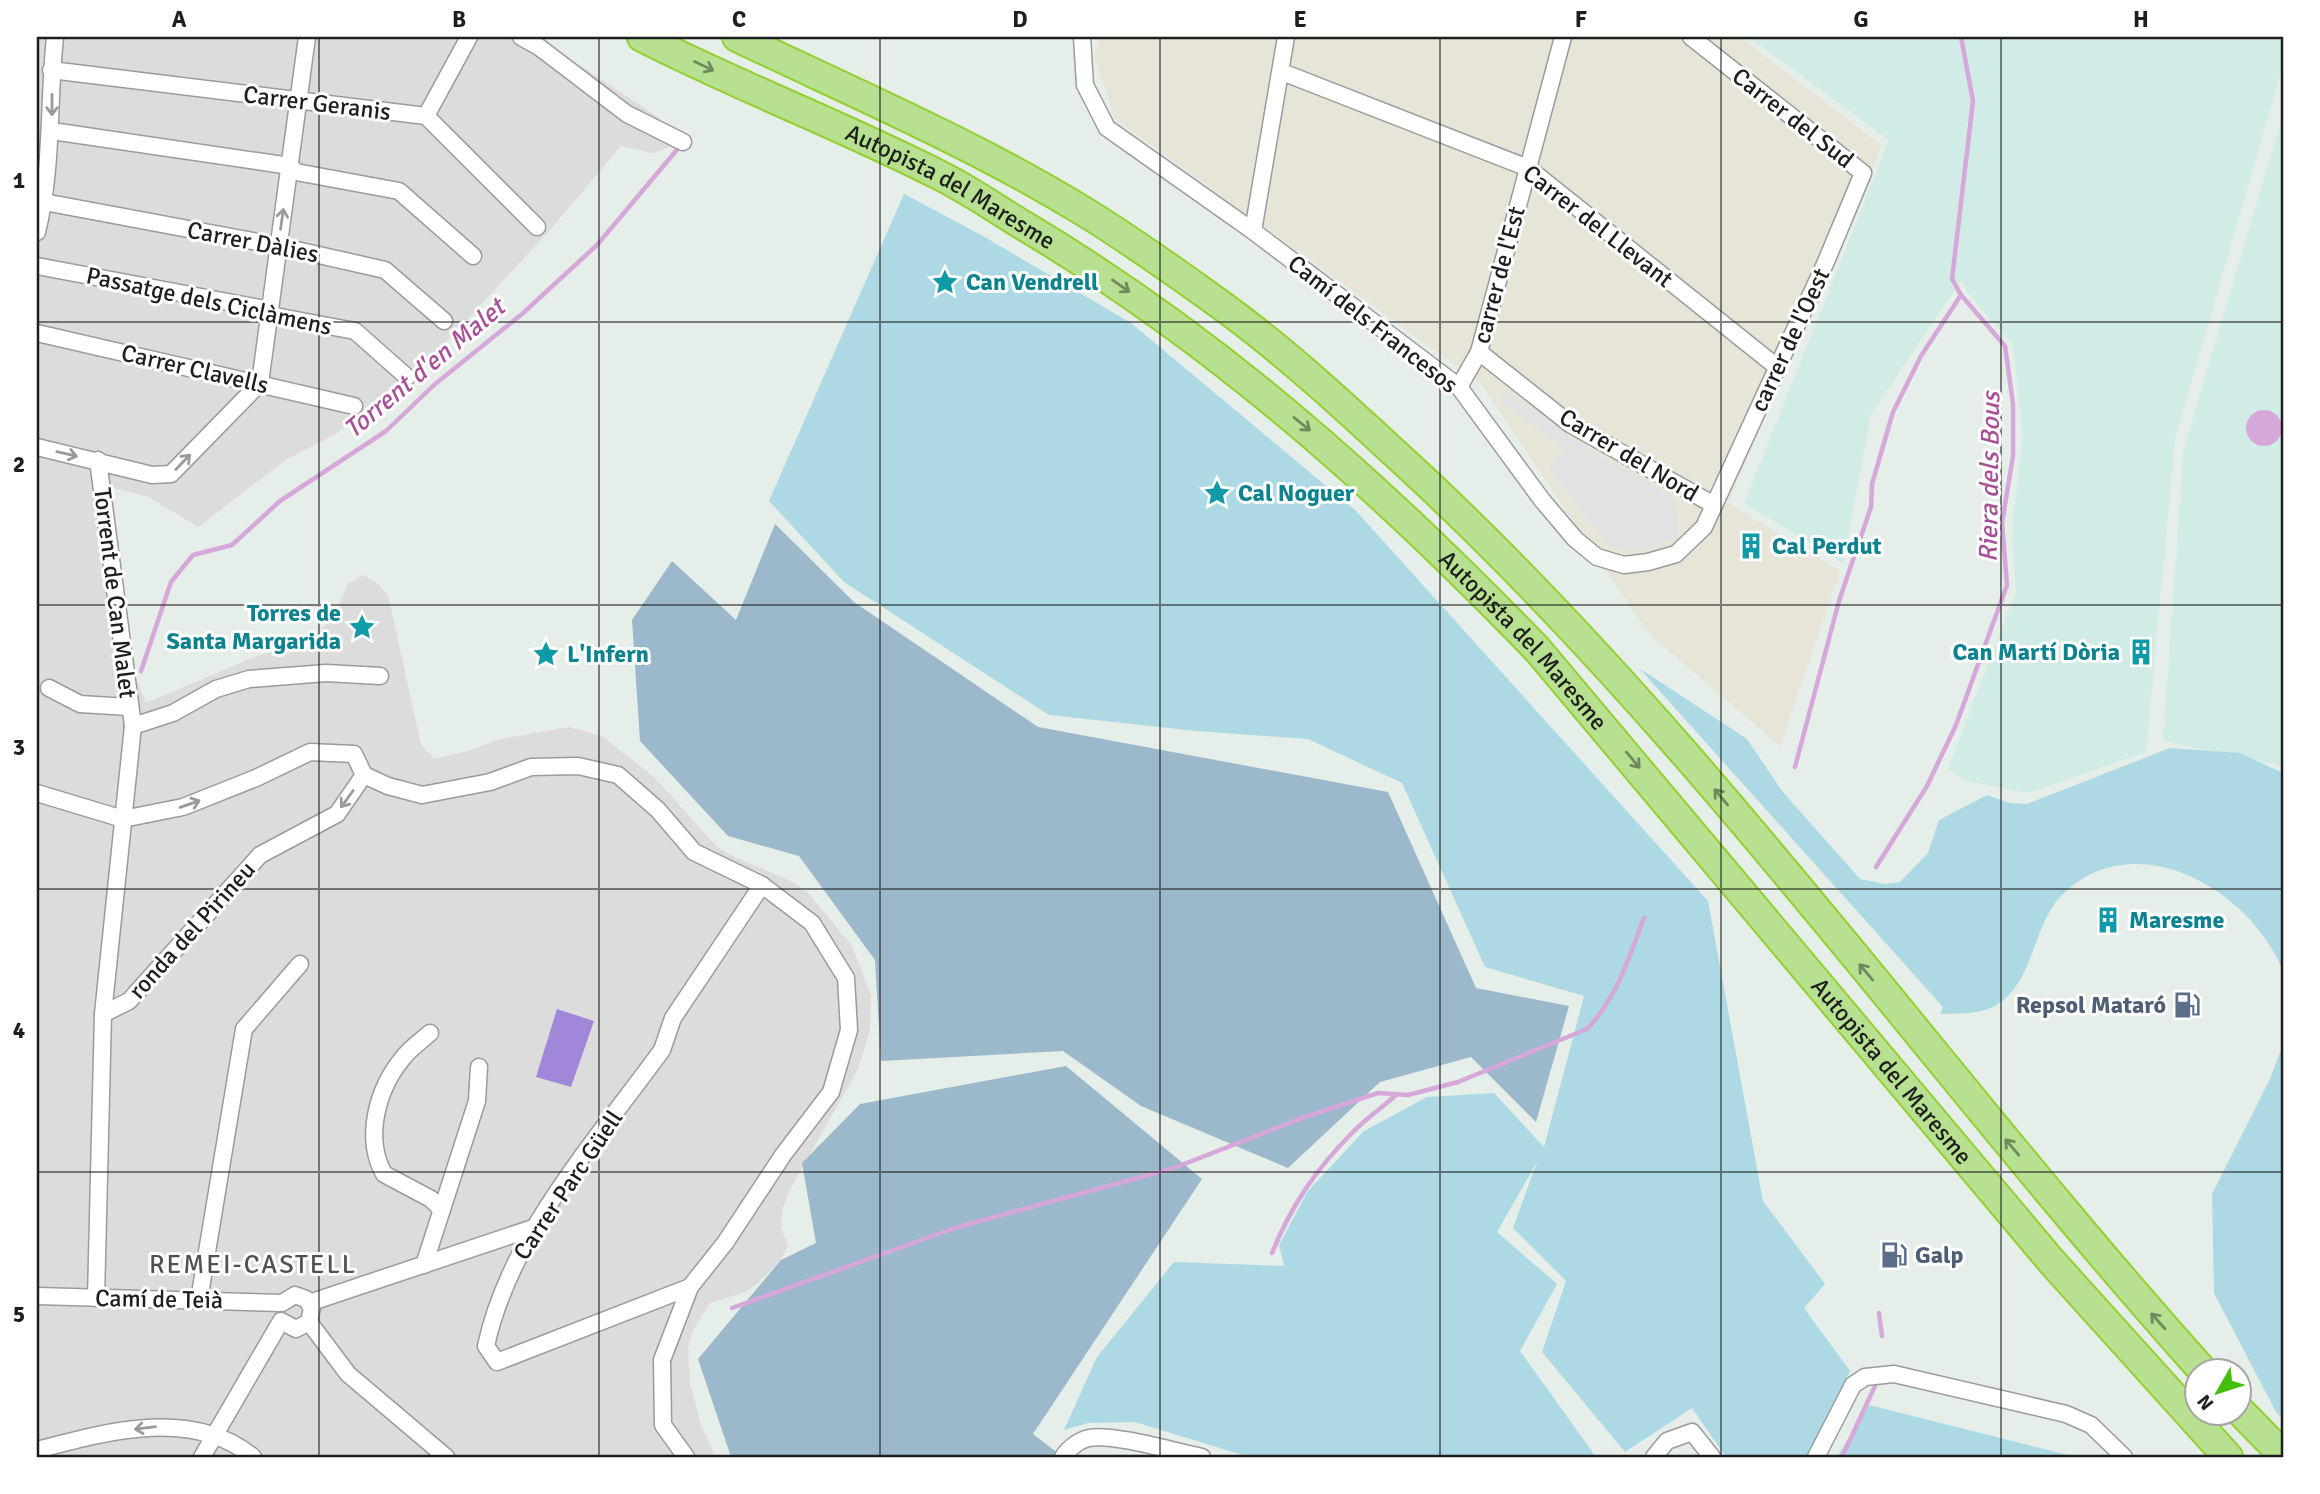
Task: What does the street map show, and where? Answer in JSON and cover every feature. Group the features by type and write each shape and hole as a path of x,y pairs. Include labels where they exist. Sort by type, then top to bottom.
{"highway":[{"name":"Autopista del Maresme","path":"642,37 942,177 1082,260 1207,347 1330,447 1460,569 1537,649 2052,1262 2228,1457"},
{"name":"Autopista del Maresme","path":"737,37 963,145 1088,214 1225,308 1354,414 1491,543 1584,639 1776,863 2128,1287 2192,1358"},
{"path":"2254,1426 2283,1455"}],"street":[{"path":"37,232 44,202 52,131 51,70 55,37"},
{"path":"37,447 152,475 171,474 260,383 307,37"},
{"path":"426,116 469,37"},
{"path":"521,37 539,47 627,114 683,142"},
{"name":"Camí dels Francesos","path":"1082,37 1085,85 1107,128 1253,231 1459,387 1542,500 1575,539 1597,557 1624,565 1676,554 1704,527 1714,505"},
{"path":"1253,231 1286,37"},
{"name":"carrer de l'Est","path":"1459,387 1479,352 1563,37"},
{"name":"Carrer del Sud","path":"1690,37 1863,173"},
{"name":"Carrer Geranis","path":"51,70 426,116 537,227"},
{"name":"Carrer del Llevant","path":"1282,72 1528,168 1777,368"},
{"path":"52,131 290,166 296,172 399,191 473,256"},
{"name":"carrer de l'Oest","path":"1714,505 1863,173"},
{"name":"Carrer Dàlies","path":"44,202 279,246 385,270 444,321"},
{"name":"Passatge dels Ciclàmens","path":"37,267 270,310 275,316 355,331 407,377"},
{"name":"Carrer Clavells","path":"37,333 354,405"},
{"name":"Carrer del Nord","path":"1479,352 1570,424 1714,505"},
{"name":"Torrent de Can Malet","path":"98,460 133,726"},
{"path":"133,726 173,713 216,689 249,679 326,673 380,676"},
{"path":"49,688 80,704 130,707"},
{"name":"ronda del Pirineu","path":"96,1298 103,1014 133,726"},
{"path":"37,793 123,819 183,807 256,778 310,752 354,754 364,775 388,786 422,795 490,782 531,767 578,766 618,775 659,810 694,852 762,886 813,923 846,978 849,1030 831,1092 783,1156 725,1243 690,1287 662,1360 663,1425 686,1457"},
{"name":"ronda del Pirineu","path":"103,1014 130,1001 260,855 337,814 364,775"},
{"name":"Carrer Parc Güell","path":"690,1287 497,1362 486,1346 494,1308 533,1228 662,1050 673,1018 762,886"},
{"path":"199,1300 244,1029 300,964"},
{"path":"430,1033 402,1059 390,1078 377,1110 375,1143 384,1174 431,1199 442,1210"},
{"path":"424,1265 478,1101 479,1067"},
{"path":"202,1457 281,1321 296,1329 309,1322 312,1314 309,1303 533,1228"},
{"name":"Camí de Teià","path":"37,1296 282,1303 295,1295 309,1303"},
{"path":"309,1322 348,1374 391,1414 446,1457"},
{"path":"1816,1457 1853,1385 1865,1377 1894,1374 2066,1414 2091,1425 2124,1457"},
{"path":"37,1450 154,1426 213,1435 243,1449 253,1457"},
{"path":"1654,1457 1667,1441 1692,1432 1712,1457"},
{"path":"1063,1457 1068,1449 1089,1438 1115,1440 1202,1457"}],"shaded area":[{"path":"40,37 537,37 658,117 670,130 670,147 653,153 621,146 549,231 439,350 336,434 287,459 198,527 149,497 114,488 112,501 125,650 146,703 257,656 307,643 333,618 348,584 363,575 377,583 388,595 421,745 434,759 501,739 569,727 602,736 655,778 716,846 730,855 795,883 809,894 852,946 871,995 870,1030 858,1069 788,1193 782,1211 781,1228 788,1246 781,1260 758,1283 745,1292 710,1303 692,1332 688,1349 690,1383 701,1425 716,1457 37,1457 37,72"},
{"path":"1100,37 1740,37 1882,146 1728,503 1840,571 1780,746 1649,634 1481,384 1115,119 1094,56"},
{"path":"1749,37 2283,37 2283,65 2175,439 2146,752 2028,793 1967,781 1948,769 2016,592 2012,527 2023,436 2013,345 1966,291 1962,279 1871,414 1843,563 1744,503 1889,140"},
{"path":"2283,115 2283,766 2163,741 2184,448"},
{"path":"904,194 983,236 1131,323 1356,511 1708,901 1763,1201 1825,1284 1804,1308 1850,1371 1807,1457 1726,1457 1692,1408 1625,1452 1542,1352 1566,1281 1513,1228 1537,1162 1497,1232 1557,1284 1520,1351 1596,1457 1249,1457 1135,1422 1088,1423 1064,1430 1097,1357 1174,1262 1284,1266 1279,1245 1308,1191 1364,1131 1427,1097 1494,1093 1544,1147 1584,996 1485,967 1402,783 1308,739 1196,731 1049,715 844,582 769,501"},
{"path":"1508,390 1571,439 1676,499 1678,535 1645,550 1618,549 1605,541 1548,467 1565,449 1499,401"},
{"path":"2264,410 2276,416 2282,428 2276,440 2264,446 2252,440 2246,428 2252,416"},
{"path":"775,524 854,602 1038,727 1388,792 1476,988 1569,1006 1536,1122 1471,1057 1380,1082 1288,1168 1141,1106 1063,1051 881,1061 875,960 799,856 728,836 640,741 632,620 672,561 736,620"},
{"path":"1639,668 1747,739 1782,791 1860,879 1884,884 1900,882 1928,853 1939,820 1987,795 2009,803 2027,804 2170,748 2240,753 2283,773 2283,971 2268,942 2246,916 2220,893 2190,876 2158,866 2125,865 2093,873 2064,893 2046,918 2021,978 2001,1002 1980,1011 1940,1014 1943,1007"},
{"path":"557,1009 594,1021 571,1087 536,1077"},
{"path":"2283,1045 2283,1419 2276,1412 2254,1370 2254,1358 2248,1358 2214,1293 2212,1194 2269,1081"},
{"path":"1066,1066 1202,1179 1033,1434 1063,1457 731,1457 698,1359 781,1260 816,1243 802,1163 860,1104"},
{"path":"1869,1405 2076,1457 1837,1457"}],"waterway":[{"name":"Riera dels Bous","path":"1876,867 1927,786 1956,725 2007,585 2002,523 2013,456 2013,404 2005,346 1961,295 1952,279 1973,101 1961,37"},
{"name":"Torrent d'en Malet","path":"141,671 171,582 193,555 232,545 280,501 386,431 434,385 522,314 597,245 681,145"},
{"path":"1795,767 1839,601 1871,507 1872,484 1893,412 1921,356 1961,295"},
{"path":"732,1308 958,1227 1174,1168 1302,1118 1378,1093 1408,1095 1458,1082 1587,1029 1614,991 1644,918"},
{"path":"1272,1253 1287,1219 1316,1174 1357,1128 1397,1094"},
{"name":"Riera dels Bous","path":"1879,1313 1882,1336"},
{"name":"Riera dels Bous","path":"1842,1457 1875,1386"}],"place":[{"name":"Can Vendrell","path":"945,282"},
{"name":"Cal Noguer","path":"1217,493"},
{"name":"Cal Perdut","path":"1751,546"},
{"name":"Torres de Santa Margarida","path":"362,627"},
{"name":"Can Martí Dòria","path":"2141,652"},
{"name":"L'Infern","path":"546,654"},
{"name":"Maresme","path":"2108,920"},
{"name":"Repsol Mataró","path":"2187,1005"},
{"name":"Galp","path":"1894,1255"}],"district":[{"name":"REMEI-CASTELL","path":"253,1264"}]}
